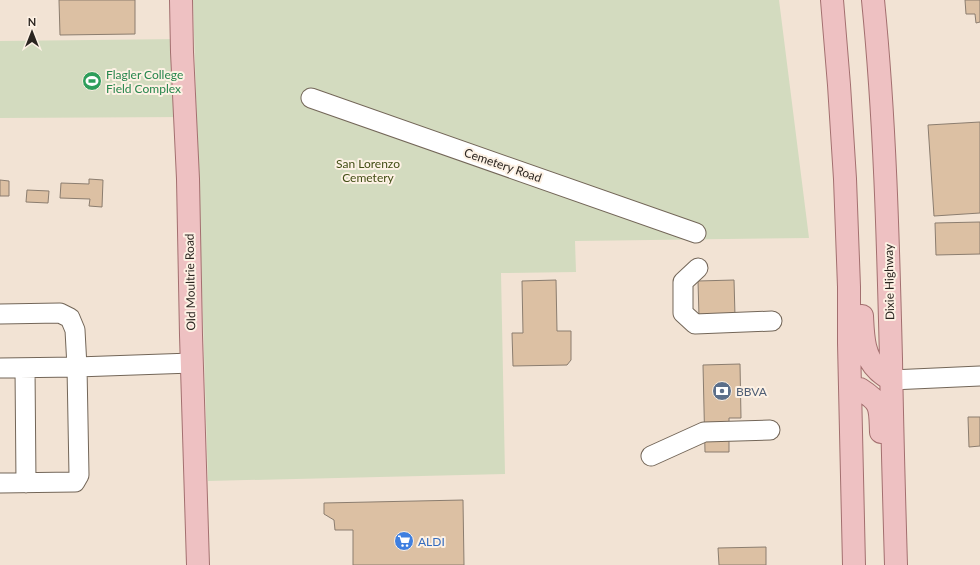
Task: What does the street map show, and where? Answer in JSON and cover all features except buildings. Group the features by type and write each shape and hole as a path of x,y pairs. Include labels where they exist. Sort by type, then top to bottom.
{"main road":[{"name":"Old Moultrie Road","path":"181,0 188,179 198,565"},
{"path":"832,0 839,86 849,287 854,565"},
{"path":"862,0 875,184 876,233 879,259 889,278"},
{"name":"Dixie Highway","path":"873,0 879,62 885,157 896,565"},
{"path":"842,138 852,170 855,188 864,342 866,353 879,371 891,380"},
{"path":"851,424 855,400 860,388 873,382 891,380"},
{"path":"860,388 875,400 879,407 884,565"}],"street":[{"name":"Cemetery Road","path":"311,98 696,233"},
{"path":"698,268 683,282 683,313 695,324 772,321"},
{"path":"0,314 60,313 70,318 75,330 79,475 75,482 0,483"},
{"path":"0,368 192,363"},
{"path":"25,368 26,483"},
{"path":"891,380 980,376"},
{"path":"651,456 704,432 770,430"}],"green space":[{"name":"San Lorenzo Cemetery","path":"193,0 779,0 809,238 575,241 576,272 501,273 505,474 208,481"},
{"name":"Flagler College Field Complex","path":"182,39 185,117 0,118 0,41"}],"place":[{"name":"Flagler College Field Complex","path":"92,81"},
{"name":"BBVA","path":"722,391"},
{"name":"ALDI","path":"404,541"}]}
